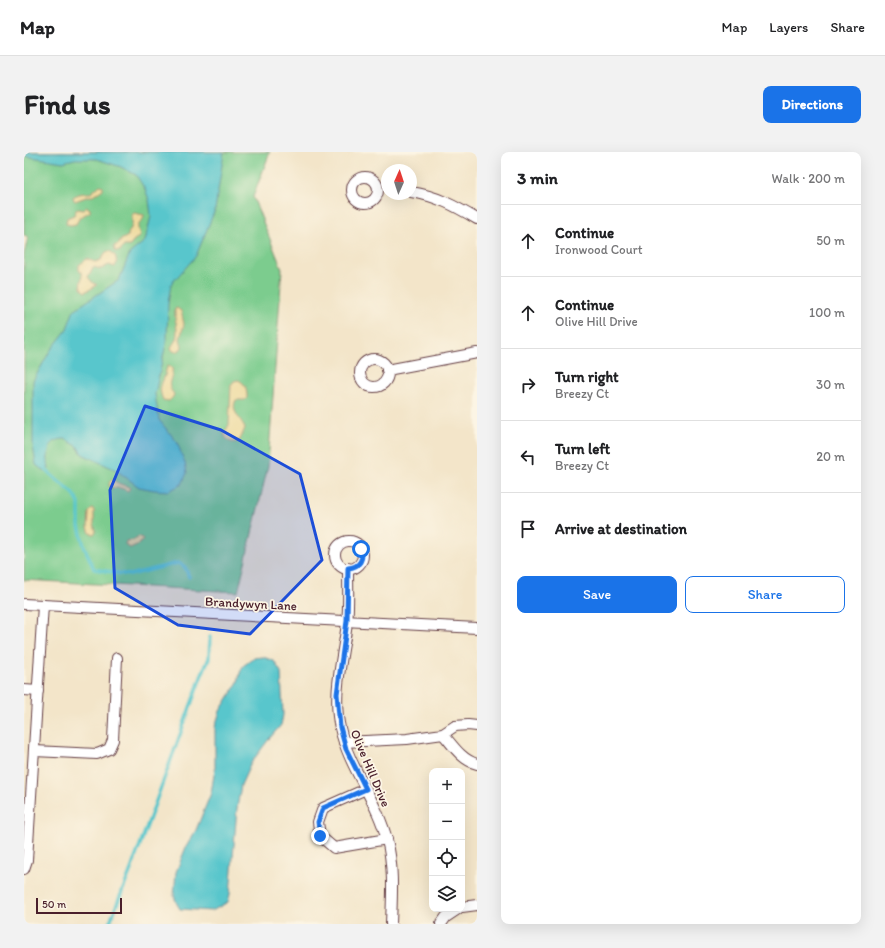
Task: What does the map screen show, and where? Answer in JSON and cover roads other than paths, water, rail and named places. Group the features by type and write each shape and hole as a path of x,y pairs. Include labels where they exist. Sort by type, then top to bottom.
{"street":[{"path":"417,193 431,196 450,203 477,219"},
{"path":"387,370 477,353"},
{"name":"Olive Hill Drive","path":"348,568 347,621 337,694 340,727 346,749 366,789 387,839 392,873 391,924"},
{"name":"Brandywyn Lane","path":"24,604 477,628"},
{"path":"24,869 27,860 28,771 34,751 43,605"},
{"path":"34,751 97,754 109,749 113,740 117,658"},
{"path":"24,690 38,691"},
{"path":"344,742 407,740 443,734 455,726 477,726"},
{"path":"443,734 457,751 469,762 477,764"},
{"path":"366,789 323,808 318,822 320,836 334,848 387,839"},
{"path":"465,907 477,905"},
{"path":"441,924 454,912"}],"water":[{"path":"24,152 224,152 215,210 196,256 171,284 168,304 167,339 155,394 159,420 177,442 187,473 182,484 169,491 139,487 116,470 82,454 77,446 65,439 55,441 50,447 48,458 49,469 45,472 36,465 33,446 33,381 50,351 66,331 74,310 119,280 130,253 145,241 151,216 149,200 145,189 136,175 121,167 97,159 75,159 63,162 24,156"},
{"path":"263,657 274,661 281,672 283,715 281,725 251,763 241,785 237,808 230,894 228,902 212,911 180,909 174,896 176,872 186,847 196,830 211,793 215,769 215,727 220,711 238,682 243,666 254,658"}],"waterway":[{"path":"46,470 73,493 79,503 79,526 84,546 94,569 130,575 178,563 185,567 189,577"},
{"path":"109,924 132,867 209,658 210,637"}]}
